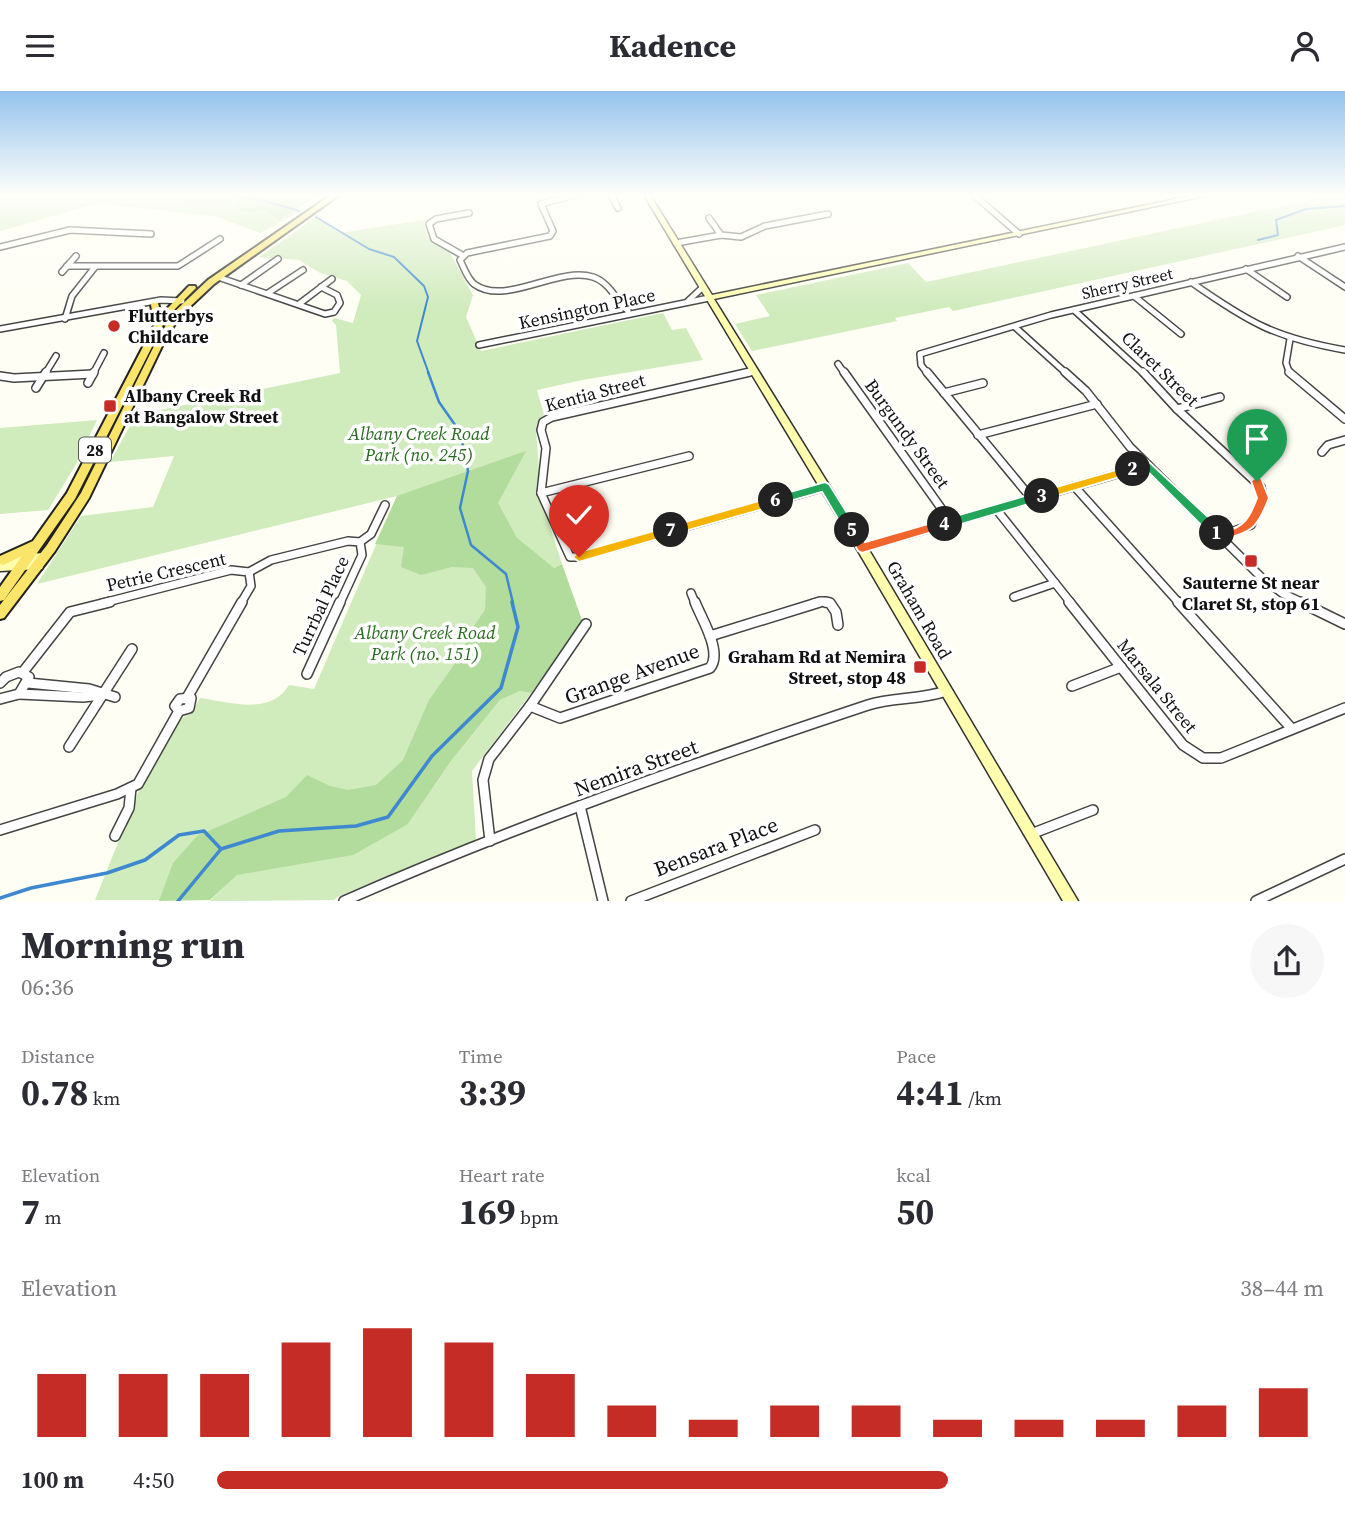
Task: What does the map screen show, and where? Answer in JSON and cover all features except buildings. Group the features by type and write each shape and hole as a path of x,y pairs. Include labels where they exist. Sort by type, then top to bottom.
{"main road":[{"name":"28","path":"0,614 34,562 85,495 182,303 207,277 272,233"},
{"name":"28","path":"0,594 34,562 41,542 89,463 162,320 282,233"},
{"path":"155,305 157,316 162,320"},
{"path":"1,562 41,542"}],"street":[{"path":"0,247 58,233"},
{"path":"115,233 151,235"},
{"path":"433,233 435,239 462,255 550,236 552,233"},
{"name":"Graham Road","path":"670,233 862,548 1071,901"},
{"path":"676,243 721,235 741,237 750,233"},
{"path":"709,298 1025,233"},
{"path":"67,266 178,266 222,239 212,238"},
{"name":"Sherry Street","path":"919,357 926,351 1074,310 1345,247"},
{"path":"462,255 460,260 471,282 480,288 501,290 589,276 601,280 610,288 617,302 628,311"},
{"path":"62,272 76,256"},
{"path":"1298,256 1345,287"},
{"path":"241,285 278,260"},
{"path":"65,319 72,296 95,267"},
{"path":"1246,269 1287,297"},
{"path":"268,293 303,270"},
{"path":"218,277 325,314 334,312 340,303 337,295 321,287"},
{"path":"299,304 332,279"},
{"path":"1191,282 1238,316 1290,339 1345,350"},
{"path":"687,303 703,287"},
{"path":"1134,296 1181,334"},
{"name":"Kensington Place","path":"479,345 494,346 622,315 628,311 651,310 709,298"},
{"path":"141,306 161,300 182,303"},
{"path":"0,329 141,306 182,303"},
{"name":"Claret Street","path":"1074,310 1143,372 1177,409 1261,487 1263,498 1251,525 1220,536"},
{"path":"1015,327 1053,359 1097,404 1123,439 1147,464 1271,585 1345,624"},
{"path":"1290,339 1286,373 1345,419"},
{"path":"88,383 104,353"},
{"path":"910,354 919,357 921,365 1032,499"},
{"path":"36,388 56,356"},
{"name":"Burgundy Street","path":"838,364 951,522"},
{"name":"Kentia Street","path":"541,493 546,448 541,426 547,419 754,371"},
{"path":"0,376 93,374"},
{"path":"944,393 983,383"},
{"path":"1177,409 1220,397"},
{"path":"978,435 1097,404"},
{"path":"1322,452 1328,445 1345,440"},
{"path":"689,456 541,493 570,557 579,557 825,487"},
{"path":"862,548 1147,464"},
{"path":"1074,487 1292,729"},
{"path":"360,542 371,534 385,505"},
{"name":"Marsala Street","path":"996,509 1185,747 1202,759 1221,758 1345,708"},
{"name":"Turrbal Place","path":"249,572 271,560 348,541 360,542 362,555 307,674"},
{"path":"1,562 34,562"},
{"name":"Petrie Crescent","path":"23,672 70,612 231,570 249,572 251,586 188,696 176,703 175,708 179,711 146,773 131,788"},
{"path":"1014,597 1055,583"},
{"name":"Grange Avenue","path":"530,706 560,718 704,670 714,663 716,657 710,636 691,593"},
{"path":"710,636 821,601 830,603 836,612 838,625"},
{"path":"490,841 483,780 489,759 530,706 586,624"},
{"path":"69,747 132,649"},
{"path":"1072,686 1121,667"},
{"path":"1,681 13,673 23,672 29,677 28,683 19,694"},
{"path":"28,683 89,689 102,695"},
{"name":"Nemira Street","path":"344,901 456,852 872,704 932,696 946,691"},
{"path":"1,701 19,694 115,697"},
{"path":"0,830 131,788 129,807 115,836"},
{"path":"580,806 603,901"},
{"path":"1031,834 1093,810"},
{"name":"Bensara Place","path":"631,901 815,830"},
{"path":"1256,901 1345,859"}],"green space":[{"path":"293,233 427,233 428,237 450,253 473,295 466,317 481,351 663,313 672,330 686,328 703,360 537,390 544,415 537,423 536,429 541,498 562,564 554,568 388,817 279,831 178,900 95,900 139,790 180,720 194,709 200,698 249,705 272,701 289,685 314,689 397,496 37,584 81,516 153,507 174,456 110,462 136,415 340,373 336,325 332,321 334,318 353,323 361,295 347,281 320,273 299,260 259,257"},
{"path":"1156,233 1309,233 953,311 949,307 895,318 897,321 752,351 735,324 770,316 756,295 908,263 926,282"},
{"path":"97,420 75,466 48,510 0,514 0,428"},
{"path":"526,451 498,503 517,538 554,568 562,564 583,623 531,693 520,691 500,700 451,761 408,824 353,855 237,875 210,900 159,901 173,863 197,836 286,797 307,775 330,786 348,790 376,785 403,760 429,700 461,655 471,630 485,610 486,587 473,568 452,567 421,575 401,567 404,547 375,544 397,496"},
{"path":"520,691 531,693 472,771 476,840 334,900 210,901 236,875 280,866 408,824 451,761 500,700"}],"waterway":[{"path":"342,233 369,249 394,257 424,286 428,297 417,341 429,374"},
{"path":"1258,240 1278,235 1278,233"},
{"path":"428,372 439,402 460,432 468,471 460,508 471,545 506,574 513,603"},
{"path":"221,849 279,831 356,826 388,817 432,756 501,688 518,627 512,602"},
{"path":"0,898 31,888 107,873 145,860 179,835 204,831 221,849"},
{"path":"178,901 221,849"}],"place":[{"name":"Flutterbys Childcare","path":"114,326"},
{"name":"Albany Creek Rd at Bangalow Street","path":"110,406"},
{"name":"Sauterne St near Claret St, stop 61","path":"1251,561"},
{"name":"Graham Rd at Nemira Street, stop 48","path":"920,667"}],"route":[{"path":"579,557 825,487 862,548 1147,464 1220,536 1244,529 1255,520 1263,498 1257,481"}],"park label":[{"name":"Albany Creek Road Park (no. 245)","path":"419,444"},
{"name":"Albany Creek Road Park (no. 151)","path":"425,644"}]}
